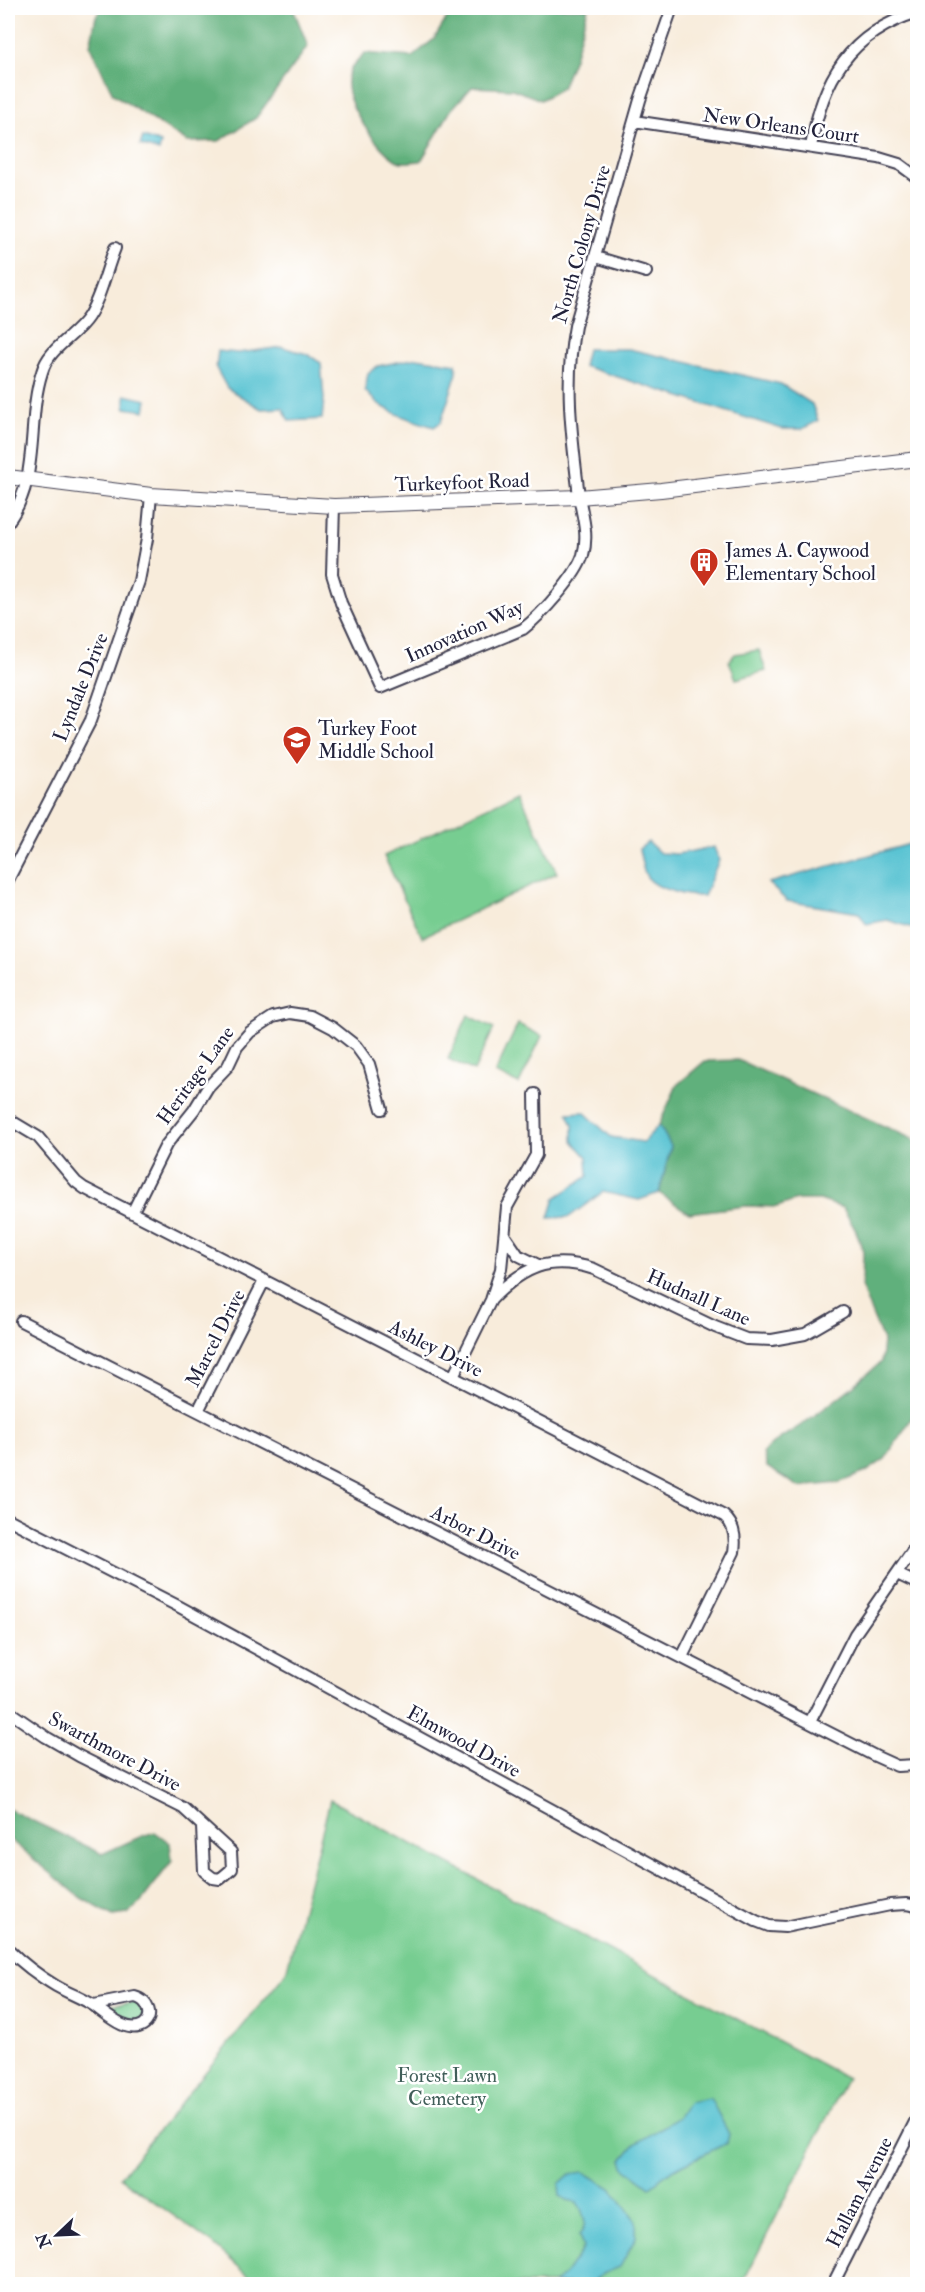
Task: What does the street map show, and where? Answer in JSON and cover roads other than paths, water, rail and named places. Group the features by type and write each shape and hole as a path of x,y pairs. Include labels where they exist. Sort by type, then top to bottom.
{"main road":[{"name":"Turkeyfoot Road","path":"8,477 151,495 334,506 579,497 661,490 918,459"}],"street":[{"name":"North Colony Drive","path":"579,497 568,388 570,353 575,326 634,121 672,8"},
{"path":"811,147 815,120 823,96 833,74 846,57 866,38 884,26 918,12"},
{"name":"New Orleans Court","path":"634,121 888,160 899,164 918,178"},
{"path":"8,522 21,500 27,480 42,370 56,348 78,330 88,317 114,248"},
{"path":"596,257 646,272"},
{"name":"Lyndale Drive","path":"8,880 91,720 139,581 147,539 151,495"},
{"name":"Innovation Way","path":"334,506 332,574 341,603 380,688 523,628 540,615 573,574 583,555 586,534 579,497"},
{"name":"Heritage Lane","path":"132,1213 166,1146 194,1110 208,1087 228,1066 237,1047 250,1032 273,1017 290,1013 310,1016 333,1028 356,1046 369,1064 382,1109"},
{"name":"Hudnall Lane","path":"453,1377 492,1300 501,1269 505,1223 510,1200 536,1155 535,1094"},
{"name":"Ashley Drive","path":"8,1119 38,1137 76,1182 264,1281 714,1510 729,1520 735,1534 734,1552 682,1657"},
{"path":"505,1236 518,1255 540,1266"},
{"name":"Hudnall Lane","path":"492,1300 518,1275 540,1266 565,1263 594,1269 715,1327 746,1339 772,1340 805,1334 843,1312"},
{"name":"Marcel Drive","path":"198,1411 264,1281"},
{"name":"Arbor Drive","path":"21,1321 897,1766 916,1765"},
{"name":"Elmwood Drive","path":"8,1519 188,1611 756,1922 785,1927 890,1905 918,1906"},
{"path":"810,1722 855,1634 918,1543"},
{"path":"897,1574 918,1584"},
{"name":"Swarthmore Drive","path":"8,1711 79,1756 170,1799 191,1814 202,1827 231,1852 232,1869 220,1879 213,1878 204,1871 202,1827"},
{"path":"8,1949 56,1986 133,2028 144,2024 149,2015 147,2005 135,1997 94,2005"},
{"name":"Hallam Avenue","path":"833,2284 918,2116"}],"water":[{"path":"143,137 161,143 159,151 140,145"},
{"path":"282,347 307,354 321,363 324,399 322,419 289,421 283,408 261,409 227,388 216,368 218,351 238,353"},
{"path":"587,349 629,349 781,384 812,404 818,421 802,429 782,429 583,366"},
{"path":"417,358 456,364 457,373 441,422 434,427 405,418 387,409 365,390 368,373 378,366"},
{"path":"125,395 147,400 145,411 125,408"},
{"path":"648,842 660,853 677,854 714,847 719,860 704,896 674,892 652,882 644,871 639,849"},
{"path":"917,842 917,929 887,920 866,924 859,913 787,901 768,883"},
{"path":"584,1112 611,1137 643,1142 659,1125 671,1146 659,1193 639,1200 603,1192 569,1217 549,1218 555,1198 588,1176 587,1157 573,1141 573,1125 568,1113"},
{"path":"710,2098 729,2134 727,2143 672,2170 650,2187 625,2168 622,2160 635,2144 679,2117 689,2102"},
{"path":"584,2172 611,2188 636,2221 636,2237 620,2267 603,2274 589,2284 553,2284 565,2274 583,2248 579,2236 585,2223 577,2202 560,2196 559,2184 570,2174"}],"place":[{"name":"James A. Caywood Elementary School","path":"704,588"},
{"name":"Turkey Foot Middle School","path":"297,766"}],"park label":[{"name":"Forest Lawn Cemetery","path":"447,2086"}]}
